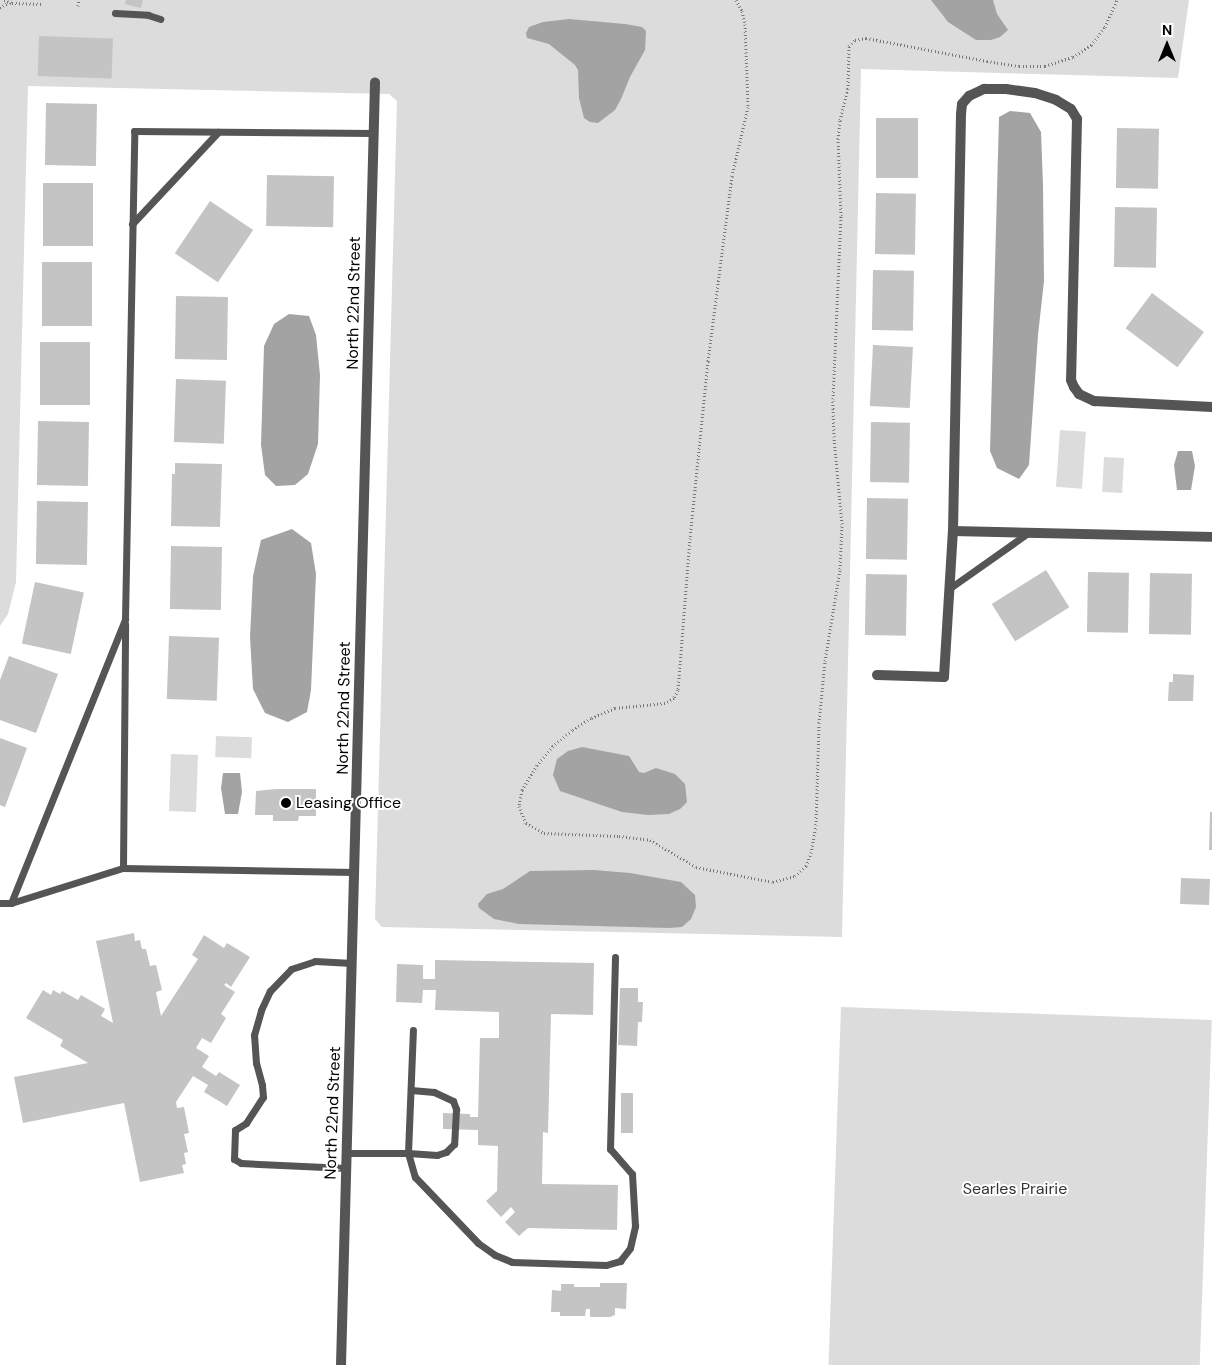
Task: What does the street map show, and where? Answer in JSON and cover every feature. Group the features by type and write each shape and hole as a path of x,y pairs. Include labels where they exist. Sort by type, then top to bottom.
{"street":[{"name":"North 22nd Street","path":"341,1365 375,82"},
{"path":"877,675 944,677 953,531 960,114 962,104 969,96 984,89 1006,89 1035,93 1056,100 1071,109 1077,119 1071,380 1074,387 1080,394 1094,401 1212,407"},
{"path":"953,531 1212,537"}],"lane":[{"path":"114,13 137,13 160,20"},
{"path":"123,868 125,619 134,131 373,134"},
{"path":"132,224 218,132"},
{"path":"950,588 1028,533"},
{"path":"11,903 125,619"},
{"path":"0,903 11,903 123,868 354,872"},
{"path":"413,1030 408,1154 415,1177 478,1243 495,1255 512,1262 606,1265 620,1261 630,1248 635,1226 632,1174 610,1149 615,957"},
{"path":"346,1168 241,1164 234,1159 234,1150 235,1130 246,1123 263,1097 256,1062 254,1035 261,1010 270,991 291,969 315,961 352,963"},
{"path":"347,1153 437,1155 446,1152 454,1144 456,1110 453,1100 434,1092 411,1090"}],"path":[{"path":"4,0 43,4"},
{"path":"78,6 79,0"},
{"path":"736,0 742,11 745,24 748,107 732,176 708,362 690,538 678,690 674,698 665,703 616,708 591,718 572,730 553,746 533,771 522,790 519,806 526,823 544,833 619,836 650,840 696,867 773,882 795,876 806,866 811,853 816,825 819,723 825,661 840,568 842,524 834,438 833,399 841,225 838,139 840,120 848,89 849,46 855,40 866,38 987,61 1020,66 1045,66 1073,57 1091,45 1105,27 1117,0"},
{"path":"0,8 9,2"}],"green space":[{"path":"0,0 1189,0 1178,78 861,69 842,937 382,927 375,919 397,101 389,94 28,86 16,582 8,614 0,626"},
{"path":"1060,430 1086,432 1082,489 1056,487"},
{"path":"1104,457 1124,458 1122,493 1102,492"},
{"path":"216,736 252,737 251,758 215,757"},
{"path":"171,754 198,755 196,812 169,811"},
{"name":"Searles Prairie","path":"841,1007 1212,1020 1200,1365 829,1365"}],"shaded area":[{"path":"931,0 993,0 997,14 1008,30 1000,37 991,40 976,40 948,22"},
{"path":"569,19 625,24 642,27 646,31 645,50 630,77 621,99 615,110 598,123 590,122 584,118 579,98 578,70 575,65 549,44 527,38 526,33 529,27 543,22"},
{"path":"1010,111 1030,113 1041,132 1043,185 1044,281 1038,335 1029,465 1019,479 997,468 990,451 999,117"},
{"path":"289,314 309,316 316,335 320,375 318,444 308,474 295,485 276,486 265,475 261,445 264,346 274,324"},
{"path":"1178,451 1192,451 1195,466 1191,490 1177,490 1174,465"},
{"path":"292,529 311,543 316,574 311,690 307,712 288,722 265,713 253,689 250,637 253,576 261,540"},
{"path":"582,747 629,756 639,772 644,773 656,768 675,774 685,784 687,802 680,809 669,814 648,815 622,812 560,791 553,775 557,759 568,751"},
{"path":"223,773 240,773 242,792 238,814 225,814 221,788"},
{"path":"594,870 630,873 681,882 695,895 696,907 691,919 682,927 669,928 519,924 494,919 479,908 478,904 487,894 503,889 530,871"}],"building":[{"path":"126,0 143,0 141,8 125,4"},
{"path":"39,36 113,39 112,79 38,76"},
{"path":"46,103 97,104 96,166 45,165"},
{"path":"876,118 918,118 918,178 876,178"},
{"path":"1117,128 1159,129 1158,189 1116,188"},
{"path":"267,175 334,176 333,227 266,226"},
{"path":"43,183 93,183 93,246 43,246"},
{"path":"876,193 916,194 915,255 875,254"},
{"path":"210,201 253,230 218,282 175,253"},
{"path":"1115,207 1157,208 1156,268 1114,267"},
{"path":"42,262 92,262 92,326 42,326"},
{"path":"873,270 914,271 913,331 872,330"},
{"path":"1152,293 1204,332 1177,367 1126,328"},
{"path":"176,296 228,297 227,360 175,359"},
{"path":"40,342 90,342 90,405 40,405"},
{"path":"873,345 913,347 910,408 870,406"},
{"path":"176,379 226,381 224,444 174,442"},
{"path":"38,421 89,422 88,486 37,485"},
{"path":"871,422 910,423 909,483 870,482"},
{"path":"175,463 222,464 220,527 171,526 172,474 175,474"},
{"path":"867,498 908,499 907,560 866,559"},
{"path":"37,501 88,502 87,565 36,564"},
{"path":"171,546 222,547 221,610 170,609"},
{"path":"1046,570 1069,607 1015,641 992,604"},
{"path":"1088,572 1129,573 1128,633 1087,632"},
{"path":"1150,573 1192,574 1191,635 1149,634"},
{"path":"866,574 907,575 906,636 865,635"},
{"path":"35,582 84,592 71,654 22,644"},
{"path":"169,636 219,638 217,701 167,699"},
{"path":"9,656 58,674 36,733 0,720 0,680"},
{"path":"1173,674 1194,675 1193,701 1168,701 1169,682 1173,682"},
{"path":"0,738 27,748 5,807 0,805"},
{"name":"Leasing Office","path":"316,789 316,816 299,816 298,821 273,821 273,815 255,815 256,791"},
{"path":"1210,812 1212,812 1212,850 1209,850"},
{"path":"1181,878 1210,879 1209,905 1180,904"},
{"path":"134,933 135,941 140,940 142,949 146,949 150,966 156,965 162,990 156,992 161,1016 198,959 192,955 204,935 224,948 227,943 250,957 231,987 226,983 224,985 235,992 221,1014 226,1018 211,1043 202,1038 196,1048 209,1056 202,1067 216,1076 219,1072 240,1085 227,1106 204,1092 208,1085 193,1076 176,1102 177,1108 184,1107 189,1133 184,1134 188,1152 184,1153 186,1164 182,1165 184,1173 140,1182 124,1103 23,1123 14,1077 88,1063 60,1046 63,1040 26,1018 43,990 51,995 53,990 60,994 62,991 78,1000 81,995 105,1009 101,1016 113,1023 96,941"},
{"path":"435,960 594,963 593,1015 551,1014 548,1133 543,1132 542,1184 618,1185 617,1230 528,1228 519,1236 505,1222 515,1212 511,1207 501,1217 486,1201 497,1191 498,1146 478,1145 478,1130 443,1129 443,1113 470,1114 470,1117 478,1117 480,1038 499,1038 499,1012 435,1010 436,990 423,990 422,1003 396,1002 397,964 423,965 423,979 435,979"},
{"path":"620,988 638,988 638,1002 643,1002 642,1022 638,1022 637,1046 618,1045"},
{"path":"621,1093 633,1093 633,1133 621,1133"},
{"path":"600,1283 627,1283 626,1309 615,1308 615,1315 610,1317 590,1317 590,1309 586,1309 585,1316 560,1316 560,1312 551,1312 552,1290 561,1291 561,1284 574,1284 574,1287 600,1287"}],"place":[{"name":"Leasing Office","path":"286,803"}]}
